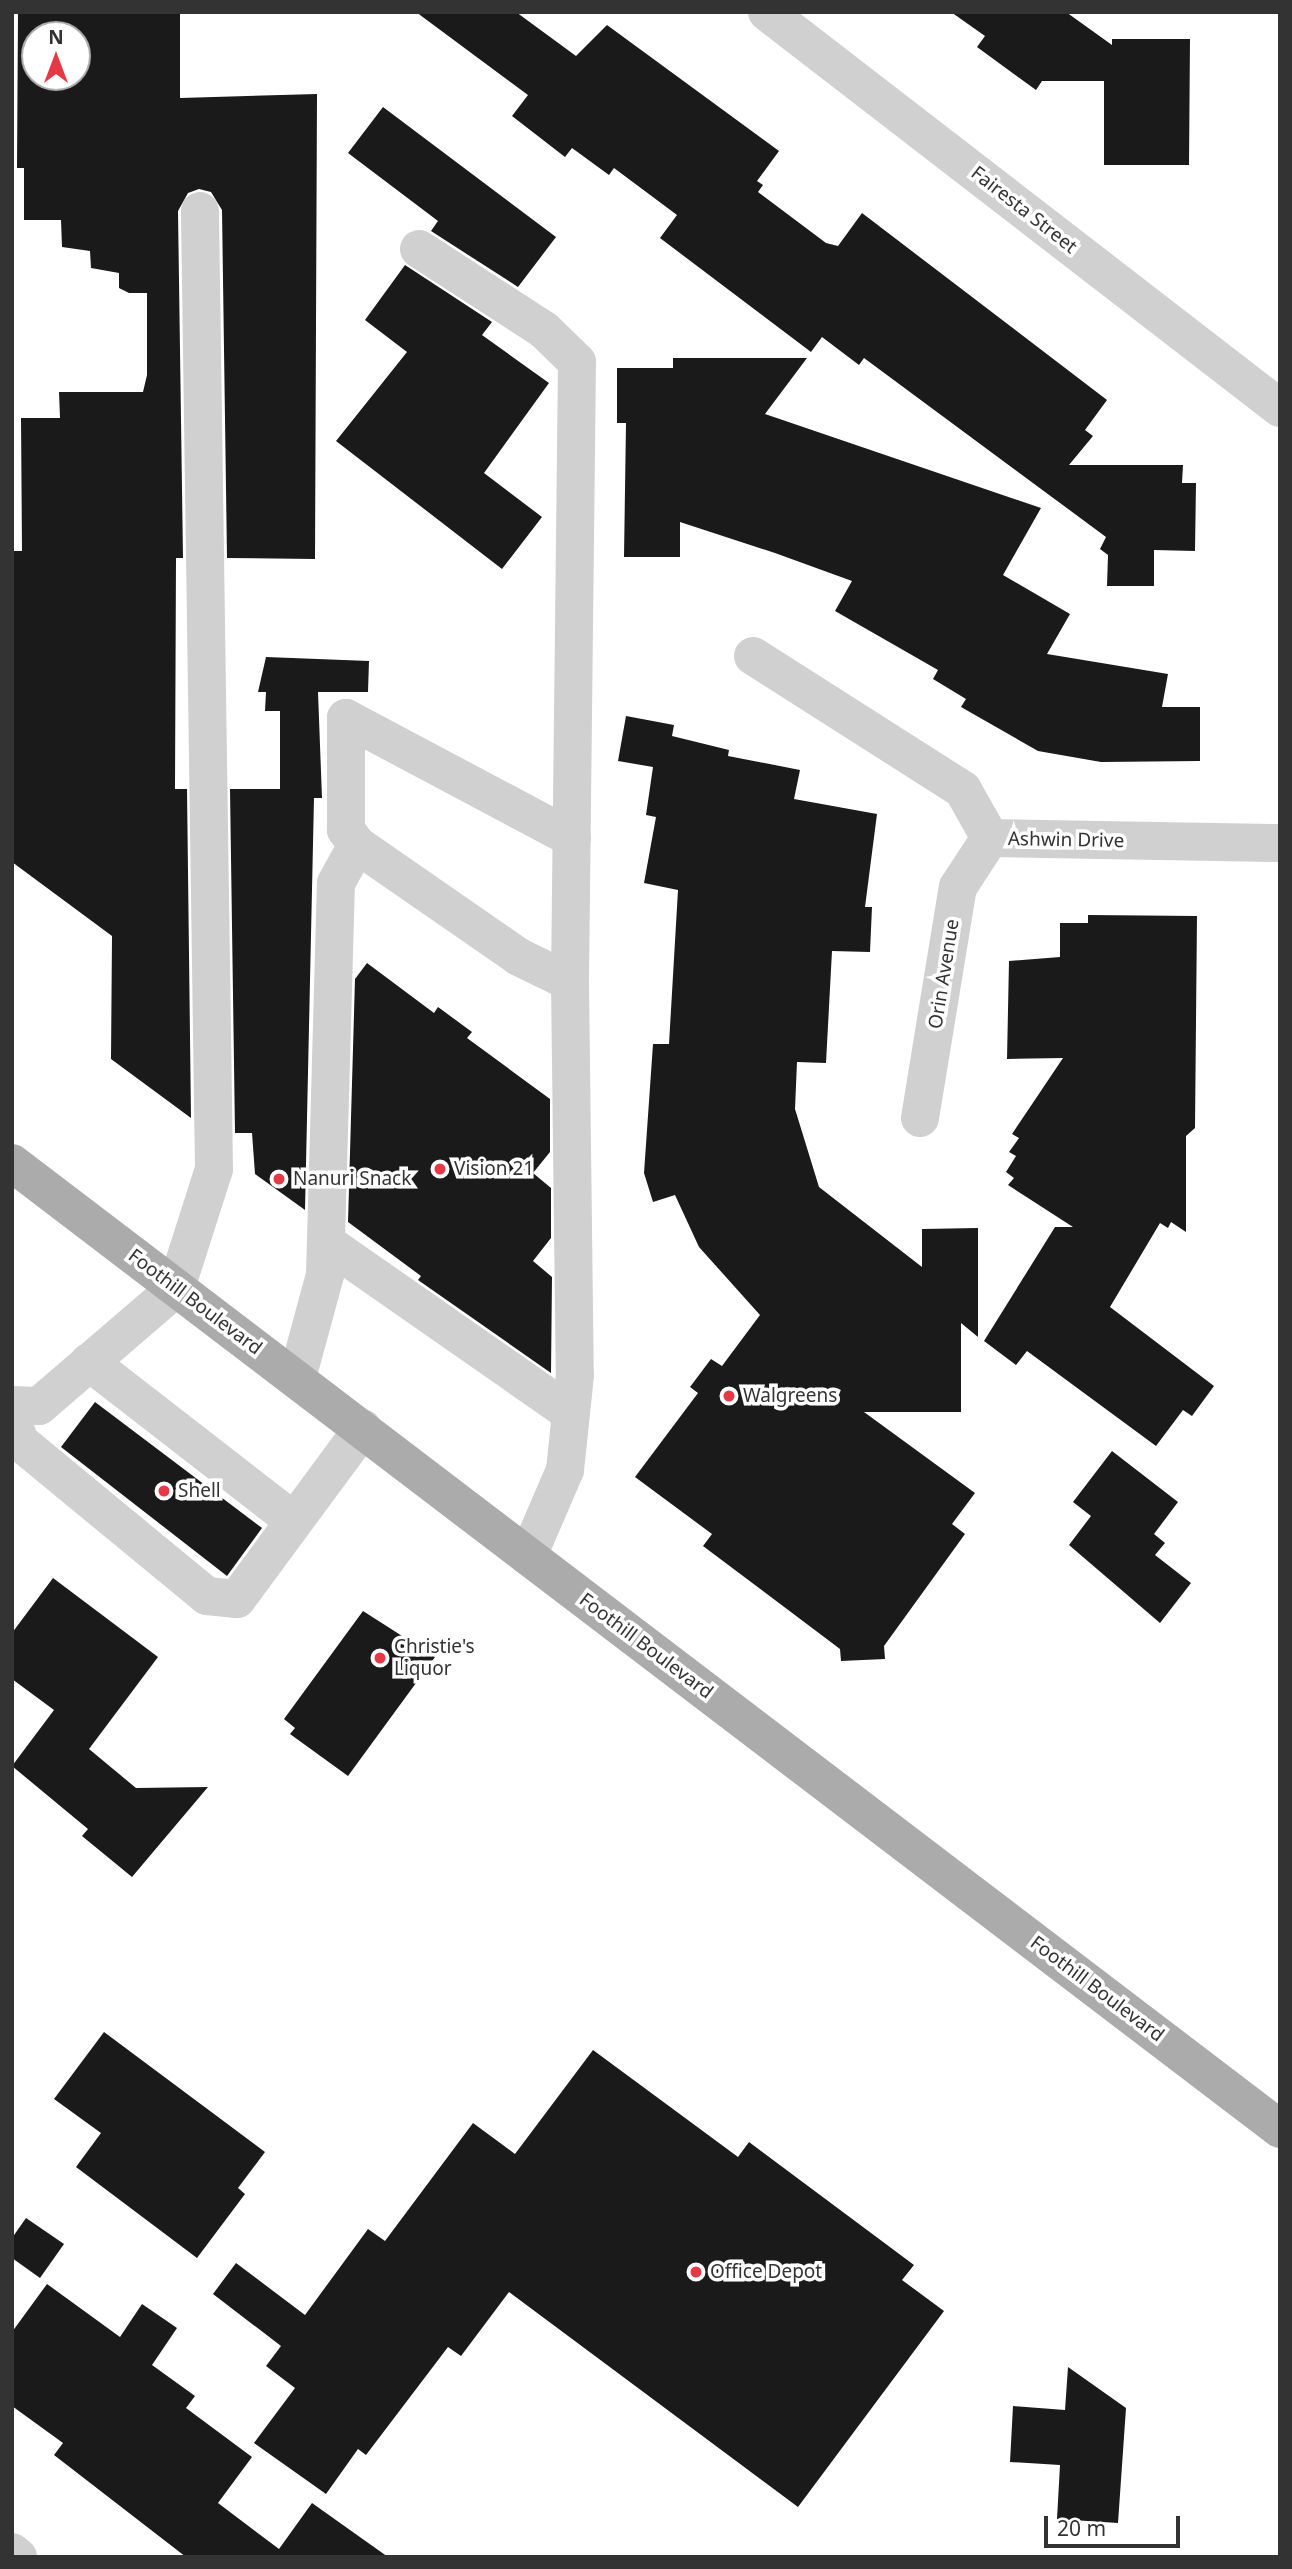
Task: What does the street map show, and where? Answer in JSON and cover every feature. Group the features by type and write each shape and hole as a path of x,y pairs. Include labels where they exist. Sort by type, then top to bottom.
{"main road":[{"name":"Foothill Boulevard","path":"12,1163 1280,2129"}],"street":[{"name":"Fairesta Street","path":"767,12 1280,408"},
{"path":"12,1405 39,1406 176,1288 214,1169 200,211"},
{"path":"419,249 544,330 577,362 570,982 571,1413 565,1470 528,1556"},
{"name":"Ashwin Drive","path":"753,656 963,790 990,838 1280,844"},
{"path":"570,982 519,957 357,845 346,830 346,718 572,838"},
{"name":"Orin Avenue","path":"920,1118 958,887 990,838"},
{"path":"297,1378 325,1275 328,1231 331,939 336,883 357,845"},
{"path":"328,1231 571,1413"},
{"path":"89,1362 294,1521"},
{"path":"12,1419 20,1442 207,1596 237,1599 363,1428"},
{"path":"12,2552 18,2557"}],"building":[{"path":"18,12 180,12 180,98 317,94 315,559 227,558 222,210 211,192 199,189 188,193 178,211 183,558 176,558 175,789 187,789 191,1118 111,1059 112,936 12,862 12,551 22,551 21,418 60,418 59,392 143,392 147,375 147,293 129,293 119,288 119,273 91,268 90,251 62,247 61,220 24,220 24,168 17,168"},
{"path":"416,12 516,12 576,56 607,25 779,151 757,181 763,185 758,192 826,243 838,246 862,213 1107,400 1085,430 1093,436 1069,465 1183,465 1182,483 1196,483 1195,551 1154,550 1154,586 1107,586 1108,555 1100,549 1106,537 864,358 859,365 822,337 811,352 660,238 677,215 614,168 609,175 572,148 565,157 512,116 528,95"},
{"path":"951,12 1066,12 1112,45 1112,39 1190,39 1189,165 1104,165 1104,81 1042,81 1036,90 977,47 985,36"},
{"path":"383,107 556,237 518,287 431,231 438,221 348,153"},
{"path":"405,265 492,322 482,335 549,383 484,473 542,517 502,569 336,441 407,352 365,320"},
{"path":"673,358 807,358 765,414 1041,508 1003,575 1070,614 1047,654 1168,674 1162,707 1200,707 1200,761 1101,762 1038,751 961,707 966,699 933,679 938,670 835,611 852,581 775,553 680,522 680,557 624,557 626,423 617,423 617,368 673,368"},
{"path":"266,657 369,661 368,692 318,692 322,798 314,798 305,1210 255,1174 252,1133 235,1133 230,789 280,789 280,711 265,711 266,692 258,692"},
{"path":"626,716 674,725 672,736 729,750 728,756 800,770 794,799 877,814 865,907 872,907 870,952 832,951 826,1063 797,1062 795,1109 819,1187 922,1267 922,1229 978,1228 978,1337 961,1323 961,1412 864,1412 975,1493 952,1524 965,1534 884,1646 885,1659 841,1661 840,1649 703,1546 712,1534 635,1477 698,1393 690,1387 711,1359 722,1366 760,1315 699,1247 675,1195 653,1202 644,1173 653,1044 669,1044 678,890 644,883 656,817 646,815 653,767 618,761"},
{"path":"1088,915 1197,916 1195,1128 1186,1136 1186,1232 1171,1222 1168,1228 1160,1223 1110,1307 1214,1386 1192,1416 1183,1410 1156,1446 1027,1351 1016,1365 984,1341 1055,1227 1073,1227 1008,1185 1014,1178 1006,1172 1016,1156 1009,1152 1019,1138 1012,1134 1063,1058 1007,1059 1009,961 1060,957 1060,923 1088,923"},
{"name":"Vision 21","path":"367,963 434,1013 438,1007 472,1032 467,1038 550,1099 550,1152 533,1173 551,1188 551,1238 533,1261 552,1277 551,1373 418,1280 421,1276 348,1222 355,979"},
{"name":"Shell","path":"95,1402 262,1528 227,1576 61,1447"},
{"path":"1112,1451 1178,1502 1154,1534 1165,1543 1155,1555 1191,1583 1160,1623 1069,1545 1091,1516 1073,1502"},
{"path":"53,1578 158,1657 89,1749 136,1788 208,1787 132,1877 82,1836 88,1829 12,1766 54,1710 12,1679 12,1633"},
{"path":"363,1611 435,1657 348,1776 290,1734 295,1728 284,1719"},
{"path":"104,2032 265,2152 238,2188 245,2194 197,2258 76,2167 101,2133 54,2099"},
{"name":"Office Depot","path":"593,2050 738,2157 749,2142 914,2265 902,2280 944,2311 798,2507 509,2292 461,2356 448,2347 366,2455 358,2449 326,2494 254,2443 295,2388 266,2366 281,2346 213,2294 236,2263 305,2315 368,2229 385,2241 473,2123 515,2154"},
{"path":"26,2218 64,2244 40,2278 12,2258 12,2238"},
{"path":"47,2284 120,2337 142,2304 177,2328 152,2365 195,2396 186,2408 252,2457 218,2503 279,2549 312,2503 388,2557 186,2557 54,2455 63,2443 12,2406 12,2332"},
{"path":"1068,2367 1126,2408 1118,2523 1057,2519 1060,2465 1010,2462 1013,2406 1065,2410"}],"place":[{"name":"Vision 21","path":"440,1169"},
{"name":"Nanuri Snack","path":"279,1179"},
{"name":"Walgreens","path":"729,1396"},
{"name":"Shell","path":"164,1491"},
{"name":"Christie's Liquor","path":"380,1658"},
{"name":"Office Depot","path":"696,2272"}]}
